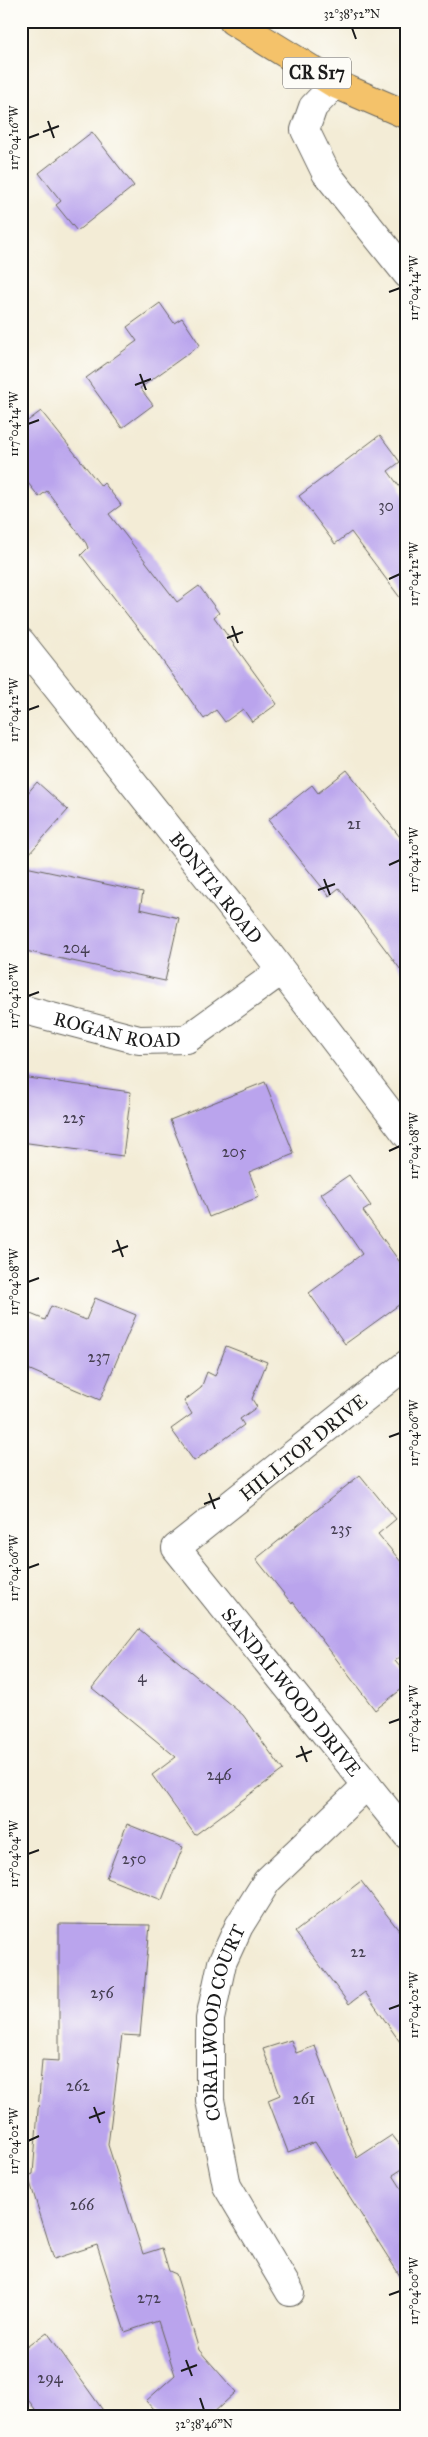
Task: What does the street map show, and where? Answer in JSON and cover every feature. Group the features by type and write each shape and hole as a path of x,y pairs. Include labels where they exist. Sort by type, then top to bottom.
{"main road":[{"name":"CR S17","path":"233,21 335,84 407,115"}],"street":[{"path":"335,84 313,107 305,130 326,172 407,274"},
{"name":"BONITA ROAD","path":"21,642 282,971 407,1135"},
{"name":"ROGAN ROAD","path":"21,1009 139,1040 186,1039 282,971"},
{"name":"HILLTOP DRIVE","path":"176,1548 407,1364"},
{"name":"SANDALWOOD DRIVE","path":"176,1548 407,1835"},
{"name":"CORALWOOD COURT","path":"290,2292 227,2186 210,2100 210,2019 222,1963 239,1926 267,1880 367,1785"}],"building":[{"path":"92,132 134,186 77,231 56,205 61,201 39,173"},
{"path":"160,303 174,323 182,318 200,345 140,388 153,405 122,428 86,378 137,341 127,327"},
{"path":"41,411 101,486 104,483 121,505 109,514 177,602 199,586 219,613 214,617 277,704 252,722 243,709 225,722 216,710 204,719 159,656 81,555 88,548 86,543 47,491 39,497 21,474 21,426"},
{"path":"380,435 400,462 388,471 407,497 407,607 351,532 335,544 299,496"},
{"path":"347,770 407,846 407,978 339,888 329,896 268,820 312,785 318,793"},
{"path":"37,782 68,810 21,863 21,801"},
{"path":"21,866 143,892 140,909 179,918 165,981 21,950"},
{"path":"21,1077 131,1092 123,1156 21,1142"},
{"path":"265,1082 294,1154 249,1172 259,1197 209,1217 170,1120"},
{"path":"349,1175 371,1206 363,1211 407,1272 407,1299 345,1344 309,1293 362,1254 321,1194"},
{"path":"95,1298 136,1315 100,1400 21,1366 21,1310 45,1320 51,1306 86,1320"},
{"path":"226,1346 267,1362 252,1399 257,1407 240,1419 244,1425 194,1461 171,1429 192,1414 184,1401 201,1388 207,1372 215,1376"},
{"path":"360,1475 396,1519 378,1534 407,1569 407,1651 395,1661 407,1675 407,1685 375,1710 293,1602 292,1604 256,1559"},
{"path":"139,1629 243,1715 283,1770 195,1835 152,1775 176,1757 92,1688"},
{"path":"127,1824 183,1847 162,1900 106,1878"},
{"path":"361,1881 407,1941 407,2052 365,1992 349,2004 295,1932"},
{"path":"59,1924 150,1925 140,2036 122,2035 108,2145 143,2254 162,2248 169,2271 176,2274 199,2350 236,2392 210,2416 159,2416 146,2401 175,2375 158,2321 125,2332 97,2245 54,2259 28,2176 33,2174 42,2060 59,2061"},
{"path":"291,2040 296,2053 315,2046 357,2158 392,2135 407,2154 407,2166 393,2175 407,2197 407,2287 315,2142 288,2152 268,2100 280,2095 263,2049"},
{"path":"47,2332 107,2416 40,2416 21,2390 21,2351"}]}
